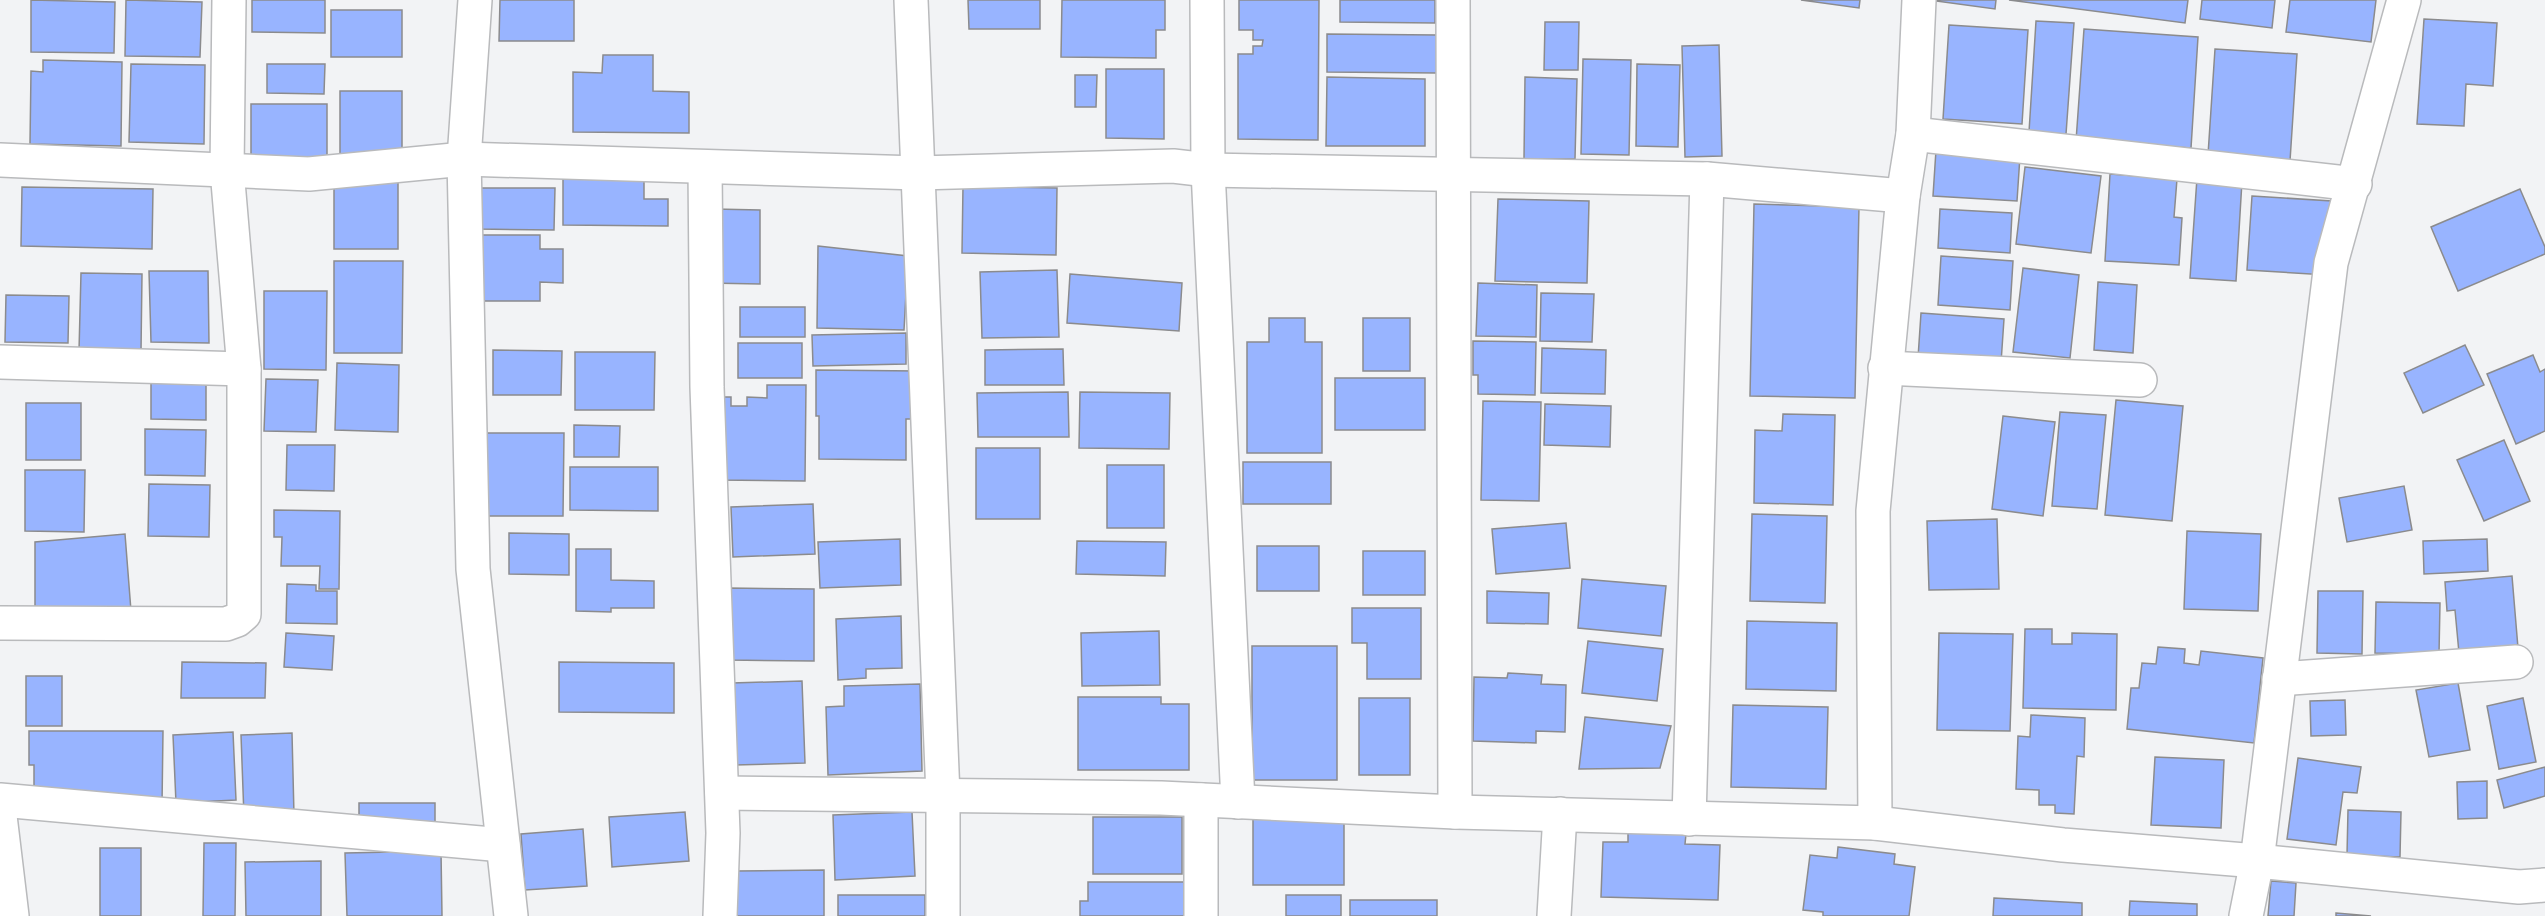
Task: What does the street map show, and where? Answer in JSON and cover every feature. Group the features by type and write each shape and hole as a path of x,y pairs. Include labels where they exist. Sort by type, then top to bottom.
{"street":[{"path":"0,623 226,624 237,620 244,614 244,369 226,170 229,0"},
{"path":"475,0 464,159 473,569 511,916"},
{"path":"911,0 943,796 943,916"},
{"path":"1207,0 1208,170 1239,802"},
{"path":"1453,0 1455,812"},
{"path":"1875,823 1874,510 1885,368 1903,196 1913,134 1919,0"},
{"path":"2246,916 2257,861 2331,263 2355,184 2404,0"},
{"path":"1913,134 2355,184"},
{"path":"0,160 309,174 464,159 918,172 1173,166 1208,170 1453,176 1707,179 1903,196"},
{"path":"705,167 707,387 722,794 720,916"},
{"path":"1689,819 1707,179"},
{"path":"0,362 244,369"},
{"path":"1885,368 2140,380"},
{"path":"2279,679 2516,662"},
{"path":"722,794 1201,800 1455,812 1875,823 2063,845 2257,861 2519,887 2545,885"},
{"path":"1201,800 1201,916"},
{"path":"0,801 503,845"},
{"path":"1554,916 1560,814"},
{"path":"0,816 12,916"}],"building":[{"path":"31,0 115,2 114,53 31,52"},
{"path":"126,0 202,2 200,57 125,56"},
{"path":"252,0 325,0 325,33 252,32"},
{"path":"500,0 574,0 574,41 499,41"},
{"path":"968,0 1040,0 1040,29 969,29"},
{"path":"1062,0 1165,0 1165,30 1156,30 1156,58 1061,57"},
{"path":"1239,0 1319,0 1318,140 1238,139 1238,54 1253,54 1253,46 1262,46 1263,40 1253,40 1253,30 1239,30"},
{"path":"1340,0 1435,0 1435,23 1340,22"},
{"path":"1801,0 1860,0 1859,8"},
{"path":"1929,0 1996,0 1995,9"},
{"path":"2009,0 2188,0 2185,23"},
{"path":"2202,0 2275,0 2272,28 2200,19"},
{"path":"2290,0 2376,0 2371,42 2286,32"},
{"path":"331,10 402,10 402,57 331,57"},
{"path":"2424,19 2497,23 2493,86 2466,84 2464,126 2417,124"},
{"path":"2036,21 2074,23 2066,134 2029,132"},
{"path":"1545,22 1579,22 1578,70 1544,70"},
{"path":"1949,25 2028,30 2022,124 1943,119"},
{"path":"2084,29 2198,37 2191,148 2076,141"},
{"path":"1327,34 1437,35 1437,73 1327,72"},
{"path":"1719,45 1722,156 1685,157 1682,46"},
{"path":"2215,49 2297,54 2290,161 2208,155"},
{"path":"603,55 653,55 653,91 689,92 689,133 573,132 573,72 602,73"},
{"path":"1583,59 1631,60 1629,155 1581,154"},
{"path":"43,60 122,62 121,146 30,144 31,71 43,72"},
{"path":"131,64 205,65 204,144 129,142"},
{"path":"267,64 325,64 324,94 267,93"},
{"path":"1637,64 1680,65 1678,147 1636,146"},
{"path":"1106,69 1164,69 1164,139 1106,138"},
{"path":"1075,75 1097,75 1096,107 1075,107"},
{"path":"1327,77 1425,79 1425,146 1326,146"},
{"path":"1525,77 1577,79 1575,159 1524,159"},
{"path":"340,91 402,91 402,158 340,157"},
{"path":"251,104 327,104 327,160 251,159"},
{"path":"1936,150 2020,156 2017,201 1933,196"},
{"path":"2025,167 2101,176 2091,253 2016,244"},
{"path":"2110,174 2177,179 2174,217 2182,218 2179,265 2105,261"},
{"path":"334,178 398,178 398,249 334,249"},
{"path":"2197,178 2242,181 2236,281 2190,278"},
{"path":"563,179 644,180 644,199 668,199 668,226 563,225"},
{"path":"963,186 1057,188 1056,255 962,253"},
{"path":"22,187 153,189 152,249 21,246"},
{"path":"479,188 555,188 554,230 478,229"},
{"path":"2520,189 2545,247 2545,254 2458,291 2431,227"},
{"path":"2252,196 2332,201 2327,275 2247,270"},
{"path":"1498,199 1589,201 1587,283 1495,281"},
{"path":"1754,204 1859,207 1855,398 1750,396"},
{"path":"714,209 760,210 760,284 708,283"},
{"path":"1940,209 2012,213 2010,253 1938,248"},
{"path":"482,235 540,235 540,249 563,249 563,283 540,282 540,301 482,301"},
{"path":"818,246 908,256 904,330 817,328"},
{"path":"1941,256 2013,261 2010,310 1938,305"},
{"path":"334,261 403,261 402,353 334,353"},
{"path":"2023,268 2079,275 2070,358 2013,352"},
{"path":"1057,270 1059,337 982,338 980,272"},
{"path":"149,271 208,271 209,343 151,342"},
{"path":"81,273 142,274 141,352 79,351"},
{"path":"1070,274 1182,283 1179,331 1067,323"},
{"path":"2098,282 2137,285 2133,353 2094,350"},
{"path":"1478,283 1537,285 1536,337 1476,336"},
{"path":"264,291 327,291 326,370 264,369"},
{"path":"1541,293 1594,294 1592,342 1540,341"},
{"path":"6,295 69,296 68,343 5,342"},
{"path":"740,307 805,307 805,337 740,337"},
{"path":"1921,313 2004,319 2001,363 1918,358"},
{"path":"1269,318 1305,318 1305,342 1322,342 1322,453 1247,453 1247,342 1269,342"},
{"path":"1363,318 1410,318 1410,371 1363,371"},
{"path":"906,333 906,364 813,366 812,335"},
{"path":"1473,341 1536,342 1535,395 1478,394 1478,375 1473,375"},
{"path":"738,343 802,343 802,378 738,378"},
{"path":"2465,345 2484,385 2423,413 2404,373"},
{"path":"1542,348 1606,350 1605,394 1541,393"},
{"path":"1063,349 1064,385 985,385 985,350"},
{"path":"493,350 562,351 561,395 493,395"},
{"path":"575,352 655,352 654,410 575,410"},
{"path":"2533,355 2540,372 2545,369 2545,431 2516,444 2487,374"},
{"path":"337,363 399,365 398,432 335,430"},
{"path":"816,370 918,371 918,419 906,419 906,460 819,459"},
{"path":"1335,378 1425,378 1425,430 1335,430"},
{"path":"266,379 318,380 316,432 264,431"},
{"path":"151,382 206,383 206,420 151,419"},
{"path":"767,385 806,385 805,481 718,480 719,397 731,397 731,406 747,406 747,397 767,398"},
{"path":"1068,392 1069,437 978,437 977,393"},
{"path":"1080,392 1170,393 1169,449 1079,448"},
{"path":"2116,400 2183,406 2172,521 2105,515"},
{"path":"1483,401 1541,402 1539,501 1481,500"},
{"path":"26,403 81,403 81,460 26,460"},
{"path":"1545,404 1611,406 1610,447 1544,445"},
{"path":"2060,412 2106,415 2097,509 2052,506"},
{"path":"1783,414 1835,415 1833,505 1754,503 1755,430 1782,431"},
{"path":"2003,416 2055,422 2043,516 1992,509"},
{"path":"574,425 620,426 619,457 574,457"},
{"path":"145,429 206,430 205,476 145,475"},
{"path":"484,433 564,433 563,516 483,516"},
{"path":"2504,440 2530,501 2484,521 2457,460"},
{"path":"287,445 335,445 334,491 286,490"},
{"path":"976,448 1040,448 1040,519 976,519"},
{"path":"1243,462 1331,462 1331,504 1243,504"},
{"path":"1107,465 1164,465 1164,528 1107,528"},
{"path":"570,467 658,467 658,511 570,510"},
{"path":"25,470 85,470 84,532 25,531"},
{"path":"149,484 210,485 209,537 148,536"},
{"path":"2404,486 2412,530 2347,542 2339,498"},
{"path":"813,504 815,554 733,557 731,507"},
{"path":"274,510 340,511 339,589 319,589 320,566 281,566 282,537 274,537"},
{"path":"1752,514 1827,516 1825,603 1750,601"},
{"path":"1997,519 1999,589 1929,590 1927,521"},
{"path":"1566,523 1570,568 1496,574 1492,529"},
{"path":"2187,531 2261,534 2258,611 2184,609"},
{"path":"509,533 569,534 569,575 509,574"},
{"path":"125,534 131,611 35,612 35,542"},
{"path":"900,539 901,585 820,588 818,542"},
{"path":"2487,539 2488,571 2424,574 2423,541"},
{"path":"1077,541 1166,542 1165,576 1076,574"},
{"path":"1257,546 1319,546 1319,591 1257,591"},
{"path":"576,549 611,549 611,580 654,581 654,608 611,608 611,612 576,611"},
{"path":"1363,551 1425,551 1425,595 1363,595"},
{"path":"2512,576 2518,648 2459,653 2455,610 2447,611 2445,582"},
{"path":"1582,579 1666,586 1661,636 1578,628"},
{"path":"287,584 316,585 316,591 337,591 337,624 286,623"},
{"path":"728,588 814,589 814,661 728,660"},
{"path":"1487,591 1549,593 1548,624 1487,623"},
{"path":"2318,591 2363,591 2362,654 2317,653"},
{"path":"2376,602 2440,603 2439,654 2375,653"},
{"path":"1352,608 1421,608 1421,679 1367,679 1367,643 1352,643"},
{"path":"901,616 902,668 866,669 866,678 838,680 836,619"},
{"path":"1747,621 1837,623 1836,691 1746,689"},
{"path":"2025,629 2052,629 2052,644 2072,644 2072,633 2117,634 2116,710 2023,708"},
{"path":"1159,631 1160,685 1082,686 1081,633"},
{"path":"286,633 334,636 332,670 284,667"},
{"path":"1939,633 2013,634 2010,731 1937,730"},
{"path":"1588,641 1663,649 1657,701 1582,693"},
{"path":"1252,646 1337,646 1337,780 1252,780"},
{"path":"2158,647 2185,649 2184,663 2199,665 2201,651 2263,658 2254,743 2127,729 2131,688 2139,688 2142,663 2156,664"},
{"path":"182,662 266,663 265,698 181,698"},
{"path":"559,662 674,663 674,713 559,712"},
{"path":"1508,673 1542,675 1541,684 1566,685 1565,732 1536,731 1536,743 1473,741 1474,677 1507,678"},
{"path":"26,676 62,676 62,726 26,726"},
{"path":"802,681 805,763 735,765 732,683"},
{"path":"2458,683 2470,750 2429,757 2416,690"},
{"path":"920,684 922,771 828,775 826,707 844,706 844,686"},
{"path":"1078,697 1161,697 1161,704 1189,704 1189,770 1078,770"},
{"path":"1359,698 1410,698 1410,775 1359,775"},
{"path":"2523,698 2536,762 2499,769 2487,706"},
{"path":"2345,700 2346,735 2311,736 2310,701"},
{"path":"1733,705 1828,707 1826,789 1731,787"},
{"path":"2031,715 2085,718 2084,757 2077,756 2074,814 2055,813 2055,805 2039,805 2039,790 2016,789 2018,736 2030,737"},
{"path":"1585,717 1671,726 1660,768 1579,769"},
{"path":"29,731 163,731 162,806 34,802 34,765 29,765"},
{"path":"233,732 236,800 176,803 173,735"},
{"path":"292,733 294,815 244,817 241,735"},
{"path":"2155,757 2224,760 2221,828 2151,825"},
{"path":"2298,758 2361,767 2357,793 2343,792 2336,845 2287,839"},
{"path":"2545,767 2545,796 2504,808 2497,780"},
{"path":"2487,781 2487,818 2458,819 2457,782"},
{"path":"359,803 435,803 435,833 359,832"},
{"path":"2348,810 2401,812 2400,857 2347,855"},
{"path":"685,812 689,861 612,867 609,817"},
{"path":"912,812 915,876 835,880 833,815"},
{"path":"1253,813 1344,813 1344,885 1253,885"},
{"path":"1093,817 1182,817 1182,874 1093,874"},
{"path":"583,829 587,886 525,890 521,834"},
{"path":"1628,832 1686,834 1685,844 1720,845 1718,900 1601,897 1603,842 1628,842"},
{"path":"204,843 236,843 235,916 203,916"},
{"path":"1838,847 1895,854 1894,864 1915,867 1909,916 1823,916 1823,912 1803,910 1810,855 1837,858"},
{"path":"100,848 141,848 141,916 100,916"},
{"path":"441,851 442,916 347,916 345,853"},
{"path":"321,861 321,916 246,916 245,862"},
{"path":"824,870 824,916 737,916 736,871"},
{"path":"2271,881 2296,883 2294,916 2268,916"},
{"path":"1088,882 1193,882 1193,916 1080,916 1080,901 1088,901"},
{"path":"838,895 925,895 925,916 838,916"},
{"path":"1286,895 1341,895 1341,916 1286,916"},
{"path":"1994,898 2082,903 2082,916 1993,916"},
{"path":"1350,900 1437,900 1437,916 1350,916"},
{"path":"2130,901 2197,904 2197,916 2129,916"},
{"path":"2336,913 2371,916 2336,916"}]}
